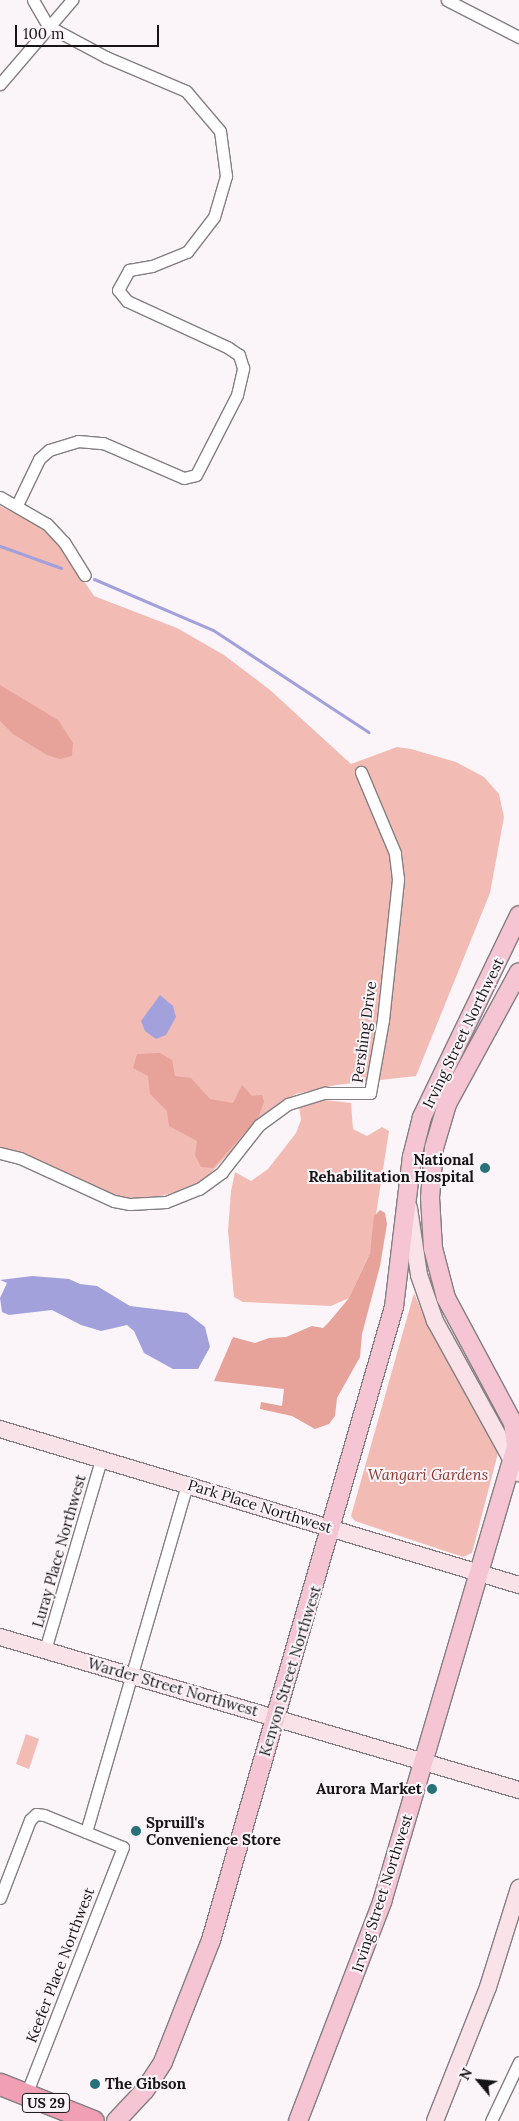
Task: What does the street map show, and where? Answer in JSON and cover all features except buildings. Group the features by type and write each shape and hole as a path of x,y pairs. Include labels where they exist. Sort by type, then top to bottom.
{"highway":[{"name":"US 29","path":"0,2084 93,2121"}],"main road":[{"name":"Irving Street Northwest","path":"408,1199 412,1157 426,1106 519,915"},
{"name":"Irving Street Northwest","path":"298,2121 375,1922 478,1574 516,1466 516,1428 465,1339 446,1298 432,1242 430,1188 434,1148 447,1104 519,972"},
{"name":"Kenyon Street Northwest","path":"116,2121 145,2090 167,2054 211,1940 394,1307 408,1199"}],"street":[{"path":"17,505 39,460 49,450 78,441 103,443 184,478 196,475 237,395 243,368 239,354 228,347 127,301 118,290 129,270 152,266 187,252 214,218 226,176 220,131 186,91 106,57 48,26 34,0"},
{"path":"0,84 72,0"},
{"path":"447,0 519,37"},
{"path":"0,497 17,505 47,524 64,542 85,575"},
{"name":"Pershing Drive","path":"0,1153 20,1158 114,1201 148,1204 166,1202 199,1189 222,1172 259,1125 288,1104 325,1093 370,1093 382,1028 398,879 395,853 362,772"},
{"name":"Irving Street Northwest","path":"408,1199 416,1260 431,1312 516,1466"},
{"name":"Park Place Northwest","path":"0,1429 519,1585"},
{"name":"Luray Place Northwest","path":"45,1650 101,1460"},
{"path":"0,1898 30,1820 36,1814 44,1815 86,1832 187,1484"},
{"name":"Warder Street Northwest","path":"0,1637 423,1763 517,1788"},
{"name":"Keefer Place Northwest","path":"26,2094 123,1847 86,1832"},
{"path":"435,2121 488,1987 519,1888"},
{"path":"491,2121 519,2062"}],"green space":[{"path":"0,506 40,526 58,542 94,596 177,628 224,655 270,690 351,764 397,747 411,749 456,762 484,777 499,794 504,817 490,893 416,1076 336,1085 296,1094 264,1115 210,1174 190,1188 161,1196 135,1200 114,1195 40,1161 0,1147"},
{"path":"325,1100 351,1103 353,1129 367,1136 382,1127 389,1131 370,1253 349,1298 331,1306 243,1302 234,1297 228,1231 231,1191 235,1172 251,1181 268,1169 296,1133 301,1120 299,1106"},
{"name":"Wangari Gardens","path":"414,1293 429,1328 498,1453 472,1553 463,1557 355,1521 351,1516"},
{"path":"26,1734 39,1739 29,1769 16,1764"}],"shaded area":[{"path":"0,685 58,720 73,743 72,756 60,759 47,755 13,734 0,721"},
{"path":"160,1053 172,1060 175,1076 191,1078 210,1099 233,1103 242,1085 252,1096 262,1095 264,1102 258,1118 213,1168 201,1167 195,1155 197,1141 169,1126 167,1111 150,1094 148,1076 133,1068 137,1054"},
{"path":"380,1210 385,1213 387,1224 380,1266 362,1334 360,1357 337,1398 335,1416 329,1424 315,1429 292,1416 260,1409 261,1402 282,1406 284,1389 214,1381 233,1337 255,1343 269,1338 286,1337 312,1326 323,1328 329,1322 349,1298 370,1253 374,1216"}],"water":[{"path":"160,995 173,1006 176,1017 166,1035 156,1039 145,1031 141,1021"},
{"path":"32,1276 69,1279 80,1284 97,1286 130,1306 187,1313 205,1327 210,1347 198,1369 173,1369 144,1353 134,1331 127,1325 101,1331 81,1325 52,1310 9,1315 2,1312 0,1298 7,1283 0,1280"}],"waterway":[{"path":"0,546 61,568"},
{"path":"94,579 213,630 368,732"}],"place":[{"name":"National Rehabilitation Hospital","path":"485,1168"},
{"name":"Aurora Market","path":"432,1789"},
{"name":"Spruill's Convenience Store","path":"136,1831"},
{"name":"The Gibson","path":"95,2084"}]}
